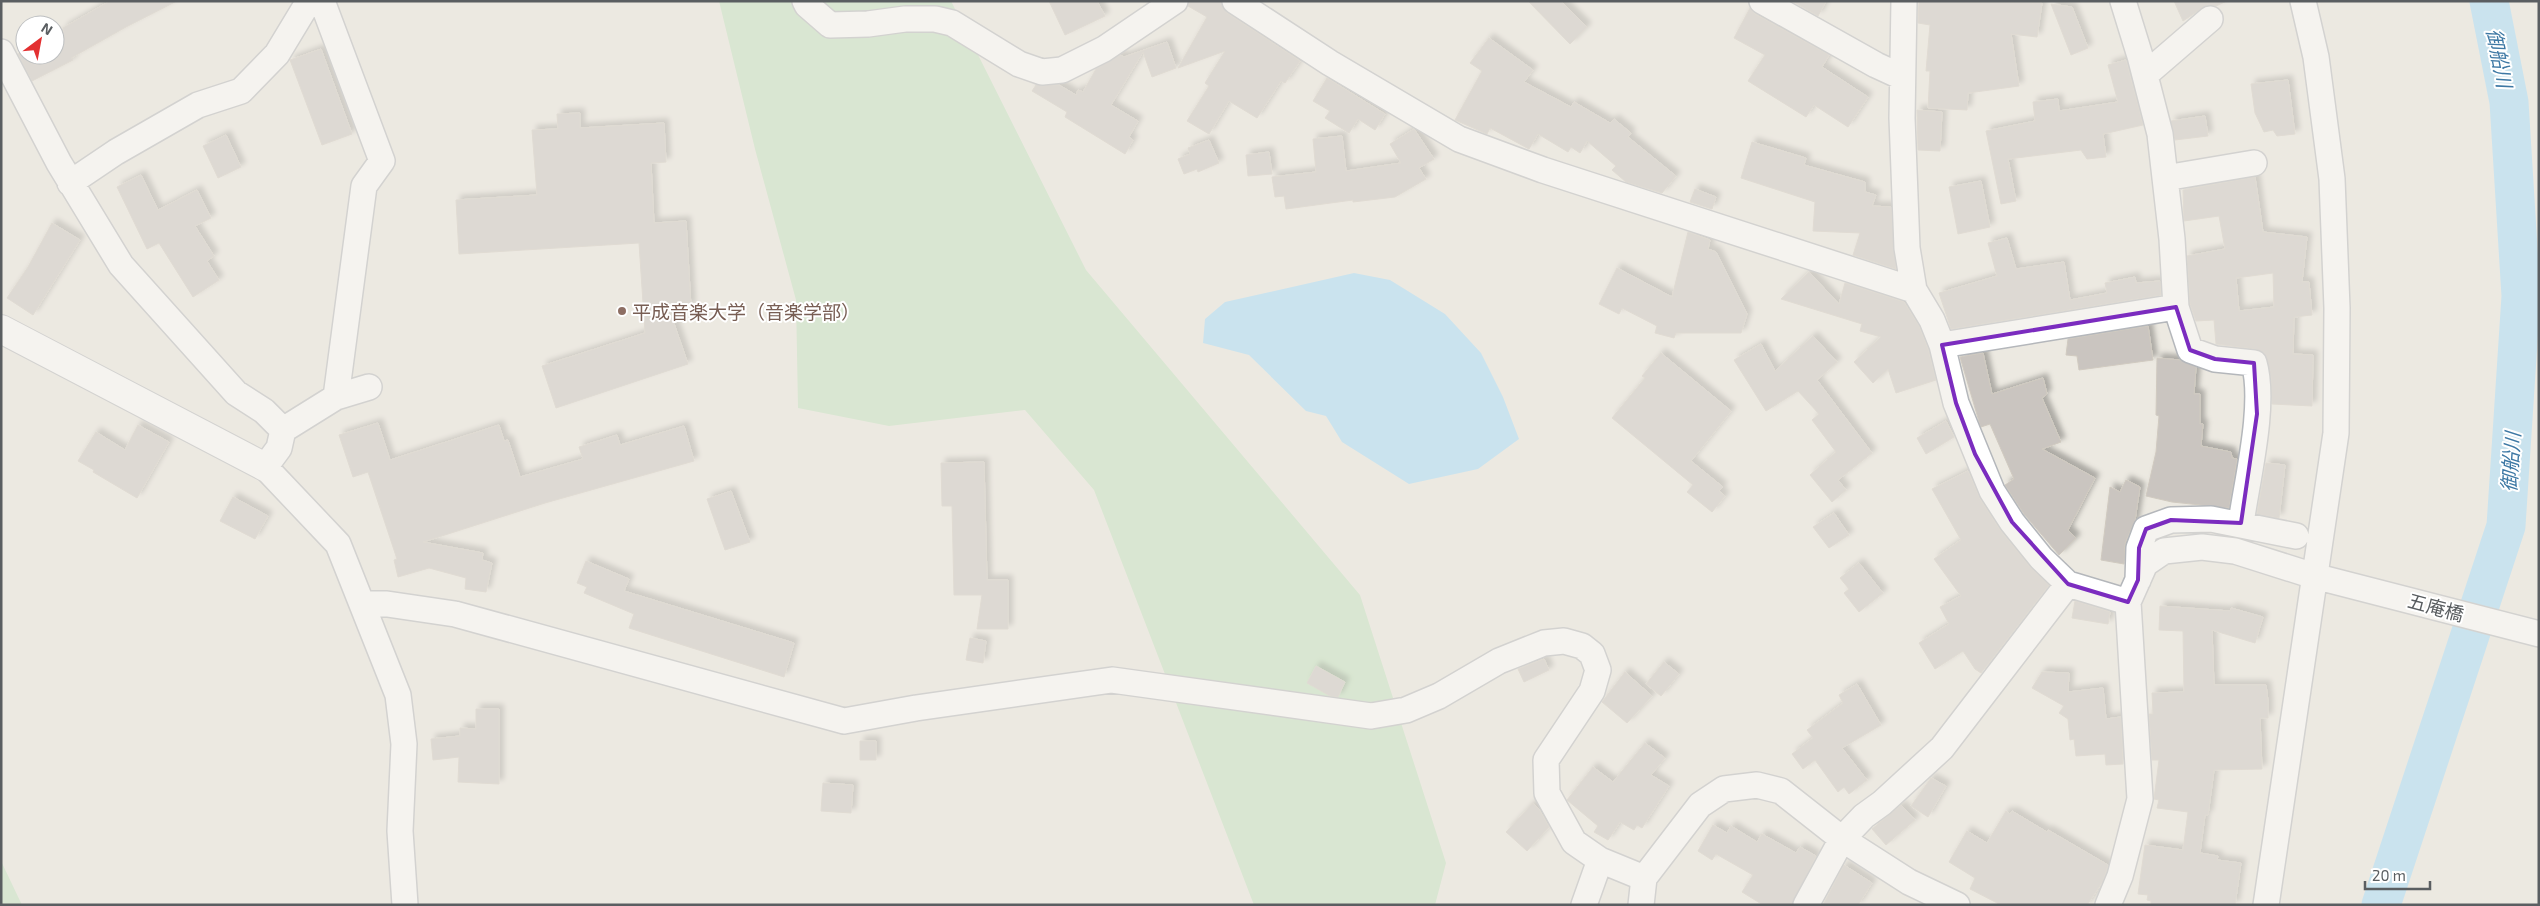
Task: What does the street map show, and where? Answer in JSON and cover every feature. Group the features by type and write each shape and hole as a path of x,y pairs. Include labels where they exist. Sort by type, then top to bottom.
{"street":[{"path":"70,183 116,152 198,105 241,90 277,54 309,1"},
{"path":"322,1 382,161 364,186 336,397"},
{"path":"805,1 830,24 868,24 904,19 935,19 952,23 1019,64 1042,72 1062,70 1104,49 1175,1"},
{"path":"1235,1 1330,63 1459,139 1543,170 1914,290"},
{"path":"1762,1 1876,65 1902,76"},
{"path":"1904,1 1902,76 1906,248 1914,290 1932,320 1942,344 1956,403 1992,491 2012,522 2041,558 2068,584 2128,602"},
{"path":"2123,1 2160,134 2176,307 2190,350 2215,359 2254,363 2257,374 2257,414 2241,523"},
{"path":"2266,905 2323,578 2336,434 2337,308 2332,179 2316,57 2303,1"},
{"path":"2145,75 2210,18"},
{"path":"1,52 70,183 127,272 236,393 264,411 283,430"},
{"path":"2164,178 2254,163"},
{"path":"1942,344 2176,307"},
{"path":"1,328 266,467 338,544 398,695 404,744 400,831 405,905"},
{"path":"266,467 279,448 283,430 336,397 369,387"},
{"path":"2108,905 2120,876 2140,799 2128,602 2138,580 2139,548 2146,529 2171,520 2211,519 2241,523 2296,536"},
{"name":"五庵橋","path":"2138,580 2145,564 2164,551 2202,547 2235,551 2323,578 2539,634"},
{"path":"1806,905 1842,839 1864,816 1882,803 1942,748 2068,584"},
{"path":"362,604 387,604 455,614 844,721 916,708 1112,680 1371,716 1406,710 1439,696 1499,661 1544,643 1574,642 1592,654 1598,670 1592,691 1546,760 1547,792 1574,842 1600,860 1644,878"},
{"path":"1641,905 1644,878 1700,805 1724,789 1757,785 1781,792 1842,839 1909,882 1957,905"},
{"path":"1584,905 1600,860"}],"highlighted area":[{"path":"2176,307 2190,350 2215,359 2254,363 2257,414 2241,523 2171,520 2146,529 2139,548 2138,580 2128,602 2068,584 2012,522 1975,454 1956,403 1942,345"}],"green space":[{"path":"719,1 951,1 1086,270 1360,595 1446,863 1435,905 1254,905 1094,490 1025,410 889,426 798,408 796,300 755,149"},
{"path":"1,861 22,905 1,905"}],"water":[{"path":"1354,273 1390,280 1445,314 1481,353 1503,397 1519,439 1478,469 1409,484 1342,442 1326,416 1306,411 1249,355 1203,343 1205,319 1225,302"}],"building":[{"path":"110,1 177,1 126,27 71,58 73,60 65,64 65,27"},
{"path":"1049,1 1097,1 1105,16 1065,35"},
{"path":"1189,1 1221,1 1227,13 1300,61 1285,83 1281,81 1257,118 1229,101 1209,134 1187,121 1209,86 1205,83 1225,51 1178,68 1207,17 1188,6"},
{"path":"1528,1 1561,1 1587,27 1570,44"},
{"path":"1792,1 1826,1 1818,16"},
{"path":"1919,1 2042,3 2037,37 2011,34 2019,86 1968,93 1967,110 1928,108 1930,71 1926,71 1930,25 1918,23"},
{"path":"2174,1 2227,1 2216,6 2207,5 2183,21"},
{"path":"2051,4 2072,7 2088,48 2071,55"},
{"path":"1750,8 1755,14 1829,55 1822,67 1868,97 1848,127 1814,105 1806,117 1748,81 1765,55 1734,38"},
{"path":"1489,38 1533,70 1524,82 1571,107 1574,102 1610,123 1614,119 1631,133 1628,137 1676,176 1662,193 1626,182 1612,170 1616,166 1587,141 1580,153 1571,147 1568,152 1538,134 1529,149 1490,128 1487,134 1455,120 1482,71 1470,63"},
{"path":"1167,42 1176,68 1152,77 1143,52 1111,105 1138,121 1129,137 1133,140 1125,154 1065,117 1067,112 1032,91 1036,85 1059,85 1076,95 1078,90 1083,92 1096,69 1120,55 1124,57"},
{"path":"321,49 352,134 322,145 290,60"},
{"path":"2126,60 2143,125 2103,134 2106,157 2087,159 2081,150 2008,159 2016,201 2001,204 1986,131 2035,121 2033,102 2058,99 2059,111 2118,102 2108,65"},
{"path":"24,65 63,65 32,81"},
{"path":"1327,78 1385,114 1375,130 1358,119 1349,133 1325,118 1330,111 1313,101"},
{"path":"2288,80 2295,134 2277,136 2273,130 2264,132 2255,113 2251,84"},
{"path":"1917,110 1942,112 1940,151 1918,150"},
{"path":"580,113 580,128 664,123 666,162 651,163 654,223 686,221 691,307 669,309 688,364 556,408 542,366 645,333 639,243 459,254 456,200 537,195 532,130 558,129 557,114"},
{"path":"2205,116 2208,136 2175,140 2171,121"},
{"path":"1414,129 1434,159 1419,168 1426,179 1395,197 1353,202 1353,200 1286,209 1284,196 1275,197 1272,177 1316,172 1313,139 1342,136 1346,171 1401,163 1390,144"},
{"path":"226,135 241,167 218,178 203,146"},
{"path":"1209,140 1219,163 1198,172 1197,169 1184,174 1178,159 1190,154 1188,148"},
{"path":"1752,142 1806,158 1804,165 1865,182 1865,192 1876,195 1872,206 1891,207 1896,269 1853,255 1860,233 1813,231 1815,202 1741,178"},
{"path":"1269,152 1272,174 1248,176 1246,155"},
{"path":"141,175 158,210 197,190 211,218 195,226 214,256 207,261 219,280 193,297 159,243 147,249 117,187"},
{"path":"2255,177 2263,232 2307,237 2302,282 2309,282 2312,315 2294,317 2293,354 2313,355 2312,406 2272,404 2271,377 2264,353 2255,349 2216,344 2214,320 2196,321 2190,304 2187,256 2225,249 2219,216 2184,221 2183,190","holes":["2273,273 2274,307 2239,311 2236,278"]},
{"path":"1981,181 1990,227 1958,234 1949,187"},
{"path":"1695,189 1716,197 1712,209 1690,202"},
{"path":"52,223 80,240 33,315 7,298 28,267"},
{"path":"1688,232 1710,240 1708,249 1716,252 1747,314 1741,333 1676,333 1674,338 1655,333 1657,326 1622,308 1619,314 1599,304 1617,268 1672,297"},
{"path":"2007,238 2016,269 2064,262 2070,300 2107,293 2105,283 2135,277 2136,283 2160,281 2161,295 1951,329 1939,293 1997,276 1988,243"},
{"path":"1809,272 1839,304 1845,283 1904,302 1919,326 1928,349 1936,380 1896,393 1888,369 1873,383 1854,362 1881,337 1860,331 1862,324 1781,299"},
{"path":"2148,326 2153,360 2079,370 2077,356 2066,355 2068,339"},
{"path":"1813,336 1837,362 1817,380 1872,453 1838,480 1846,490 1832,502 1810,475 1836,452 1812,420 1819,414 1798,391 1766,411 1734,360 1761,344 1775,371"},
{"path":"1661,353 1731,411 1691,461 1723,487 1719,491 1725,496 1712,512 1687,492 1693,485 1612,418 1645,378 1642,376"},
{"path":"1983,353 1992,394 2043,378 2047,394 2042,398 2061,442 2042,449 2095,478 2068,530 2076,538 2059,555 2024,514 2005,485 2014,479 1990,424 1981,427 1980,425 1960,357"},
{"path":"2157,358 2180,360 2196,367 2194,394 2200,394 2200,424 2203,424 2201,446 2231,452 2232,458 2237,459 2229,508 2172,502 2146,496 2156,452 2159,416 2156,415"},
{"path":"1946,421 1954,437 1926,454 1917,438"},
{"path":"378,423 390,460 499,425 504,441 508,440 520,477 583,459 579,447 617,435 620,445 684,426 694,461 545,503 423,542 483,553 482,560 492,563 486,592 465,589 466,578 429,568 398,577 394,560 397,559 368,472 353,477 339,435"},
{"path":"138,425 169,442 137,498 78,461 96,432 125,450"},
{"path":"984,462 987,580 1008,580 1008,629 977,629 982,595 954,595 952,506 942,506 941,463"},
{"path":"2266,463 2285,465 2279,518 2257,514"},
{"path":"1968,471 1980,499 2000,530 2030,567 2049,585 1981,673 1975,669 1963,651 1935,669 1919,643 1949,624 1940,607 1961,596 1934,559 1961,540 1932,489"},
{"path":"2126,480 2140,487 2135,520 2125,543 2124,564 2101,560 2110,487 2120,492"},
{"path":"731,491 750,542 725,550 707,499"},
{"path":"233,497 268,516 255,539 220,521"},
{"path":"1834,513 1849,535 1829,548 1813,527"},
{"path":"586,561 629,579 624,591 794,643 784,677 629,628 634,614 584,593 587,587 577,583"},
{"path":"1859,563 1883,593 1859,612 1844,593 1849,589 1840,578"},
{"path":"2075,601 2110,612 2108,624 2072,618"},
{"path":"2160,606 2230,611 2231,608 2263,617 2255,643 2212,630 2214,685 2266,685 2268,701 2268,718 2260,718 2262,769 2214,770 2208,815 2205,815 2200,853 2218,856 2217,860 2241,863 2235,905 2151,905 2151,901 2147,900 2148,895 2138,894 2145,845 2183,850 2188,812 2157,808 2159,800 2154,799 2159,760 2152,760 2149,714 2153,714 2152,693 2184,692 2183,631 2159,630"},
{"path":"970,638 986,641 983,663 966,660"},
{"path":"1544,659 1549,670 1524,682 1518,669"},
{"path":"1664,662 1679,674 1661,696 1646,684"},
{"path":"1316,666 1345,682 1338,697 1330,696 1307,683"},
{"path":"1625,672 1652,696 1627,723 1602,702"},
{"path":"2042,672 2069,673 2068,692 2103,688 2106,719 2121,717 2123,764 2106,765 2105,754 2076,756 2074,739 2070,740 2068,719 2059,713 2064,706 2032,688"},
{"path":"1857,684 1881,725 1842,748 1867,780 1849,794 1844,787 1838,792 1815,760 1803,769 1792,754 1813,738 1807,730 1843,703 1839,695"},
{"path":"476,709 499,709 499,784 458,782 459,757 433,760 431,739 460,736 460,728 476,729"},
{"path":"860,741 876,741 876,760 860,760"},
{"path":"1645,743 1665,758 1651,775 1669,786 1642,828 1637,825 1634,830 1620,822 1608,840 1594,832 1598,826 1567,800 1593,767 1613,782"},
{"path":"1931,778 1946,786 1928,817 1911,806"},
{"path":"823,783 853,785 851,813 821,811"},
{"path":"1533,803 1539,809 1549,827 1527,851 1506,832"},
{"path":"1901,805 1915,820 1886,845 1872,829"},
{"path":"2006,811 2010,814 2012,811 2047,832 2048,830 2108,865 2103,881 2087,905 2001,905 1970,889 1975,878 1949,862 1967,831 1987,843"},
{"path":"1713,825 1727,833 1731,826 1757,842 1762,834 1796,853 1800,847 1816,856 1792,905 1763,905 1742,892 1753,875 1716,854 1712,860 1698,851"},
{"path":"1844,865 1872,883 1858,905 1823,905"}],"waterway":[{"name":"御船川","path":"2381,905 2506,526 2521,296 2509,102 2489,1"}],"place":[{"name":"平成音楽大学（音楽学部）","path":"622,311"}]}
